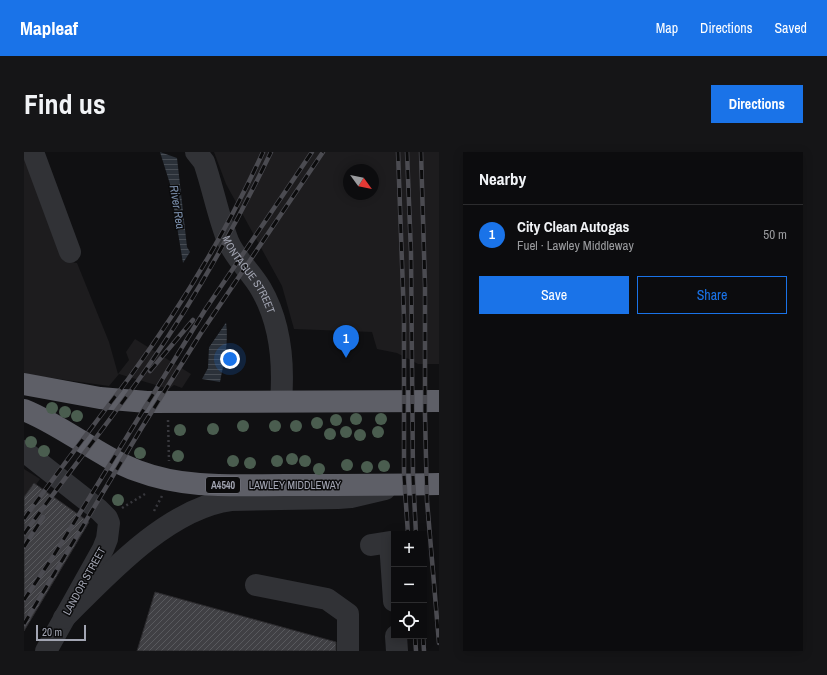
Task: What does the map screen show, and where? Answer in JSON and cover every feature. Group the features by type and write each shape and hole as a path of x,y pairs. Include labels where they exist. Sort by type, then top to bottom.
{"highway":[{"path":"24,384 100,398 132,401 439,401"},
{"name":"LAWLEY MIDDLEWAY","path":"24,410 59,427 120,463 138,471 167,480 210,485 439,484"}],"street":[{"path":"33,152 70,252"},
{"name":"MONTAGUE STREET","path":"196,152 204,162 228,242 261,289 272,314 280,343 283,384 281,401"},
{"path":"24,451 107,518"},
{"path":"64,618 104,577 155,534 175,520 196,509 216,502 231,500 351,497 400,485"},
{"name":"LANDOR STREET","path":"46,651 103,549 109,529 107,518"},
{"path":"380,543 391,589"},
{"path":"256,585 327,599 348,614 348,651"},
{"path":"396,639 397,651"}],"path":[{"path":"107,518 167,480"}],"shaded area":[{"path":"24,152 69,262 77,263 109,342 118,374 129,360 126,352 135,339 191,374 182,388 174,385 169,389 119,374 109,386 24,373"},
{"path":"214,152 439,152 439,364 418,364 397,353 377,349 372,332 294,329 282,286 226,184"},
{"path":"24,469 40,479 24,501"}],"water":[{"name":"River Rea","path":"160,152 177,158 187,247 190,252 183,263 170,184"},
{"path":"226,322 226,345 220,382 202,379 208,368 209,347"}],"pier":[{"path":"224,321 227,321 207,350 207,346"}],"building":[{"path":"34,483 89,522 24,631 24,497"},
{"path":"155,592 336,642 336,651 137,651"}],"railway":[{"path":"24,519 129,378 184,297 234,211 263,152"},
{"path":"24,534 117,410 182,316 214,262 271,152"},
{"path":"24,600 54,555 205,310 312,152"},
{"path":"24,624 141,429 201,333 323,152"},
{"path":"398,152 404,318 404,475 408,531"},
{"path":"407,152 411,253 413,476 416,531"},
{"path":"421,152 425,286 427,501 439,643"},
{"path":"150,371 193,320"},
{"path":"24,547 43,517"},
{"path":"415,639 416,651"},
{"path":"423,639 424,651"}],"place":[{"name":"City Clean Autogas","path":"346,358"}]}
